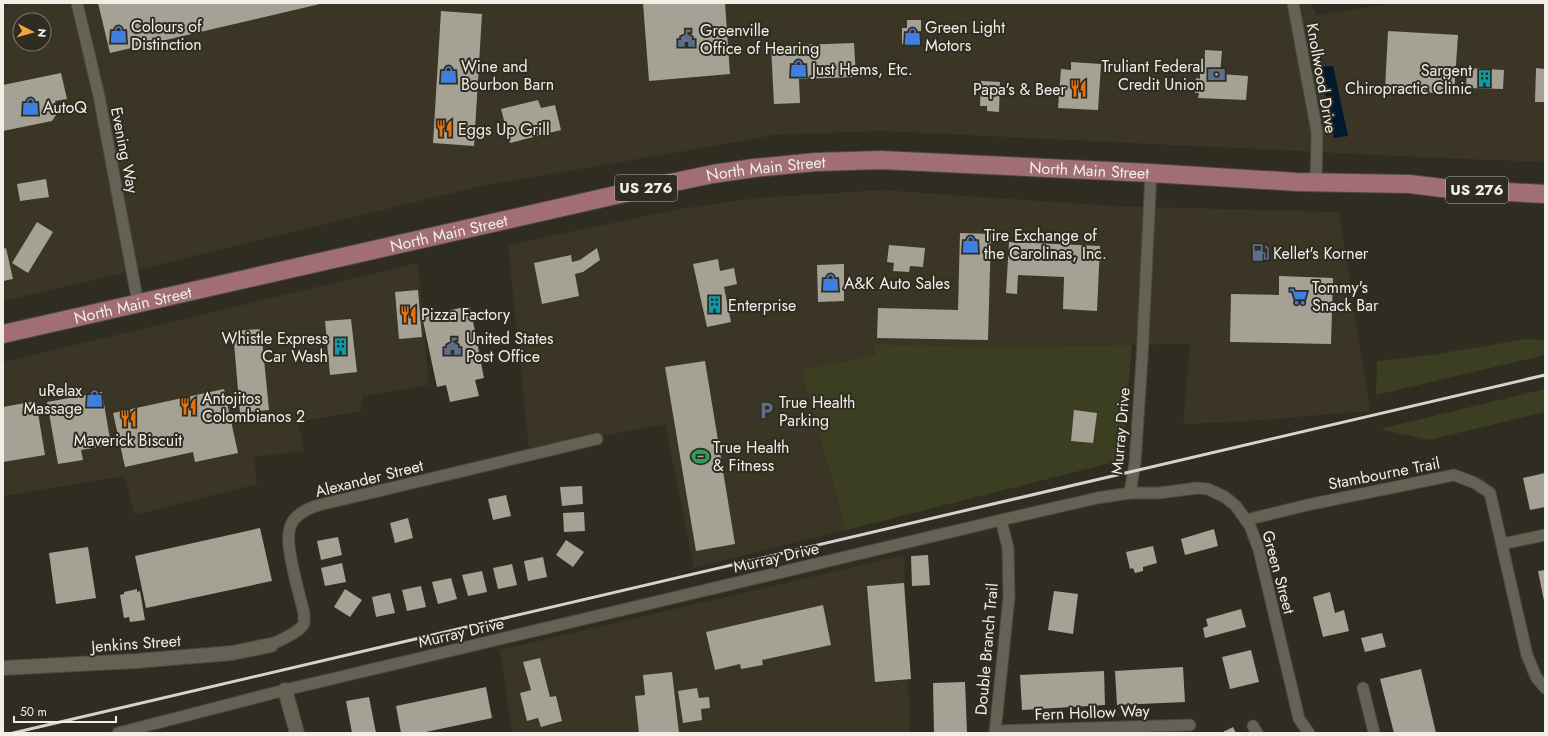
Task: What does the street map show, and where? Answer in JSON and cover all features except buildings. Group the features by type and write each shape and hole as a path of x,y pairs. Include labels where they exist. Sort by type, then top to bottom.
{"main road":[{"name":"North Main Street","path":"3,334 595,199 713,174 754,168 816,162 882,160 1152,173 1316,183 1409,184 1465,190 1545,194"}],"street":[{"name":"Evening Way","path":"78,3 99,96 138,304"},
{"name":"Knollwood Drive","path":"1293,3 1317,132 1316,183"},
{"name":"Murray Drive","path":"118,733 285,690 1001,520 1096,498 1130,493 1135,463 1152,173"},
{"name":"Alexander Street","path":"270,645 290,636 300,628 304,622 304,613 290,553 289,537 291,524 298,515 304,511 349,498 598,439"},
{"name":"Stambourne Trail","path":"1246,520 1306,505 1454,475 1475,483 1490,493 1527,655 1536,677 1545,688"},
{"name":"Green Street","path":"1130,493 1159,493 1197,488 1208,489 1225,497 1236,506 1250,526 1259,550 1300,719 1309,733"},
{"name":"Double Branch Trail","path":"995,732 1010,597 1008,548 1001,520"},
{"path":"1502,544 1545,535"},
{"name":"Jenkins Street","path":"3,668 136,661 232,653 270,645"},
{"path":"1363,688 1374,733"},
{"path":"285,690 297,733"},
{"name":"Fern Hollow Way","path":"995,732 1113,730 1190,725"}],"shaded area":[{"path":"11,3 1310,3 1317,15 1393,3 1545,3 1545,162 884,131 773,135 485,185 3,301 3,10"},
{"path":"882,190 1113,206 1339,212 1370,411 1236,422 1183,424 1190,344 992,347 874,344 875,355 801,370 846,530 694,568 665,424 529,450 508,245 679,209 757,198"},
{"path":"418,263 429,385 363,396 361,411 298,422 304,451 254,457 257,484 135,515 124,476 3,496 3,362"},
{"path":"904,555 910,733 512,733 500,650"}],"green space":[{"path":"1526,339 1545,340 1545,355 1376,395 1377,361 1431,355"},
{"path":"874,344 992,347 1132,345 1122,460 846,530 801,370 875,355"},
{"path":"1545,389 1545,412 1429,440 1380,429"}],"water":[{"path":"1333,66 1348,136 1334,138 1320,67"}],"railway":[{"path":"13,733 1545,375"}],"place":[{"name":"Colours of Distinction","path":"118,35"},
{"name":"Green Light Motors","path":"912,36"},
{"name":"Greenville Office of Hearing","path":"687,39"},
{"name":"Just Hems, Etc.","path":"799,69"},
{"name":"Wine and Bourbon Barn","path":"448,75"},
{"name":"Truliant Federal Credit Union","path":"1217,75"},
{"name":"Sargent Chiropractic Clinic","path":"1485,79"},
{"name":"Papa's & Beer","path":"1079,89"},
{"name":"AutoQ","path":"30,107"},
{"name":"Eggs Up Grill","path":"445,129"},
{"name":"Tire Exchange of the Carolinas, Inc.","path":"971,244"},
{"name":"Kellet's Korner","path":"1260,253"},
{"name":"A&K Auto Sales","path":"831,283"},
{"name":"Tommy's Snack Bar","path":"1299,296"},
{"name":"Enterprise","path":"715,305"},
{"name":"Pizza Factory","path":"408,314"},
{"name":"Whistle Express Car Wash","path":"341,347"},
{"name":"United States Post Office","path":"453,347"},
{"name":"uRelax Massage","path":"95,399"},
{"name":"Antojitos Colombianos 2","path":"189,407"},
{"name":"True Health Parking","path":"766,411"},
{"name":"Maverick Biscuit","path":"128,419"},
{"name":"True Health & Fitness","path":"700,456"}]}
